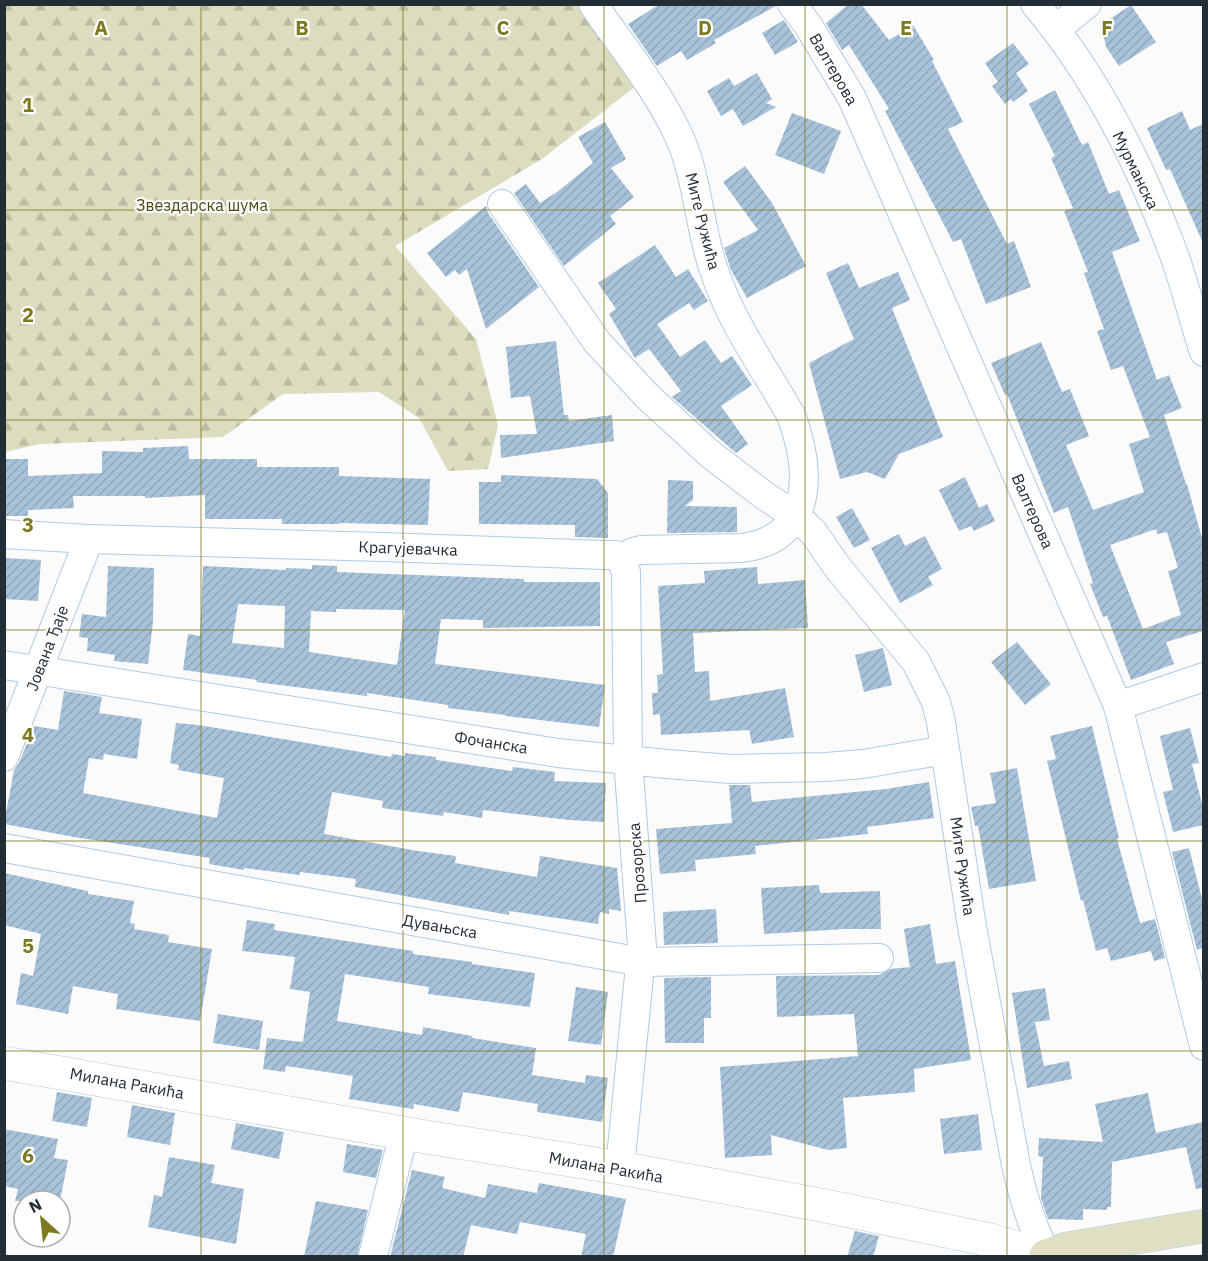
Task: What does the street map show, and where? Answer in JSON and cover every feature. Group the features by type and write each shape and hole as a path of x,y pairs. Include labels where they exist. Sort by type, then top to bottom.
{"main road":[{"path":"1047,1256 1066,1249 1203,1226"}],"street":[{"name":"Мите Ружића","path":"593,4 645,79 676,129 686,152 707,248 721,291 791,415 798,434 803,470 802,502 796,516"},
{"name":"Валтерова","path":"792,4 808,25 852,98 1118,706 1203,1046"},
{"name":"Мурманска","path":"1035,4 1056,29 1101,100 1148,190 1174,254 1203,352"},
{"path":"1056,29 1087,4"},
{"name":"Мите Ружића","path":"502,204 597,342 647,396 710,454 765,496 796,516 813,532 838,568 916,662 936,702 971,921 1013,1154 1023,1198 1047,1256"},
{"name":"Крагујевачка","path":"4,534 89,539 592,554 615,555 621,559 641,550 721,549 755,546 782,534 796,516"},
{"name":"Јована Ђаје","path":"4,757 40,670 89,539"},
{"name":"Прозорска","path":"620,1168 642,962 628,759 626,572 621,559"},
{"name":"Фочанска","path":"4,665 558,753 731,769 816,768 863,764 945,750"},
{"path":"1118,706 1203,677"},
{"name":"Дувањска","path":"4,848 642,962 879,958"},
{"name":"Милана Ракића","path":"4,1063 620,1168 909,1222 990,1240 1047,1256"},
{"path":"373,1257 404,1133"}],"green space":[{"name":"Звездарска шума","path":"4,5 593,5 645,79 542,159 395,246 476,339 498,425 488,469 448,471 419,418 379,392 283,394 223,437 40,444 5,452"}],"building":[{"path":"660,4 776,4 776,6 714,40 716,43 687,60 681,51 657,66 628,24"},
{"path":"849,4 861,4 889,40 913,25 934,60 932,61 963,122 948,129 1007,244 1014,241 1031,287 986,304 961,239 953,242 885,111 889,109 849,45 842,50 826,23"},
{"path":"1131,5 1156,42 1119,66 1106,47 1103,32 1110,19"},
{"path":"784,20 798,42 775,55 762,33"},
{"path":"1013,43 1029,64 1016,73 1028,91 1013,102 1011,99 1005,104 992,86 998,82 985,63"},
{"path":"757,73 772,99 766,103 776,107 743,126 733,109 721,116 707,91 729,78 734,86"},
{"path":"1055,90 1082,145 1088,142 1109,194 1119,190 1140,241 1112,252 1157,380 1169,375 1182,408 1164,415 1203,542 1203,631 1166,642 1174,664 1131,680 1107,616 1103,617 1090,584 1093,583 1068,507 1054,513 1007,394 1005,395 991,363 1041,342 1062,392 1070,389 1089,436 1066,445 1093,510 1144,492 1129,444 1150,437 1123,366 1111,370 1097,331 1104,329 1084,273 1088,272 1064,211 1073,208 1051,158 1055,156 1029,104","holes":["1156,529 1157,534 1167,532 1178,568 1168,571 1181,615 1143,629 1110,545"]},
{"path":"1182,111 1190,130 1203,124 1203,243 1170,169 1166,170 1147,128"},
{"path":"792,113 841,131 824,174 775,155"},
{"path":"605,122 626,159 611,168 634,197 610,216 616,224 564,266 514,193 526,184 540,203 557,192 593,163 578,137"},
{"path":"745,166 772,203 806,266 747,298 731,270 724,248 758,230 723,182"},
{"path":"486,206 488,213 539,287 486,329 467,269 459,275 455,270 446,277 427,253"},
{"path":"655,245 676,277 688,269 708,301 694,310 689,303 657,324 680,357 705,340 721,363 732,356 752,385 721,406 748,444 736,453 672,397 681,391 649,349 635,358 609,314 616,309 598,283"},
{"path":"848,263 859,288 898,272 910,300 892,308 943,437 899,454 885,479 867,472 840,479 809,363 854,339 826,273"},
{"path":"556,341 564,415 568,415 569,421 612,415 614,441 501,458 500,435 537,434 530,396 511,398 506,347"},
{"path":"188,446 189,459 257,459 257,467 339,467 339,476 430,479 428,525 282,524 282,519 205,519 205,495 145,498 145,496 73,496 74,508 28,510 28,516 4,516 4,459 28,459 28,476 102,473 102,451 143,452 143,448"},
{"path":"501,475 597,479 608,493 608,538 575,537 575,525 479,524 479,482 501,482"},
{"path":"965,477 979,508 987,504 995,521 974,531 971,526 959,531 939,490"},
{"path":"668,480 693,481 693,500 685,506 737,507 737,532 667,533"},
{"path":"852,508 870,540 854,548 836,517"},
{"path":"899,534 905,546 925,536 942,569 928,577 933,585 900,603 871,548"},
{"path":"4,558 41,560 38,601 4,599"},
{"path":"312,565 337,566 337,572 524,579 524,582 600,582 600,626 483,628 483,620 441,619 435,664 605,685 599,727 448,708 448,705 367,693 367,696 183,670 188,634 200,636 203,566 312,569","holes":["238,604 285,606 284,648 232,643","336,609 405,610 397,665 309,652 311,611 336,612"]},
{"path":"108,566 154,568 153,622 148,664 114,661 115,655 87,651 88,638 79,637 82,614 106,617"},
{"path":"757,567 758,584 805,580 808,628 693,633 695,672 709,671 710,701 785,688 794,737 752,744 749,730 661,735 660,714 653,715 652,693 658,693 657,675 663,674 658,586 705,583 704,571"},
{"path":"1017,642 1051,684 1025,705 991,662"},
{"path":"883,648 892,685 864,692 855,655"},
{"path":"64,691 102,697 99,713 142,719 137,759 104,754 103,760 89,758 83,793 217,818 224,778 178,770 179,765 170,763 176,723 391,757 392,754 405,756 405,753 512,771 513,767 555,772 554,781 606,783 604,822 483,810 482,818 444,812 443,816 382,808 383,801 332,792 324,834 456,856 455,863 537,877 540,856 617,868 621,911 609,909 609,914 600,912 598,924 509,911 509,915 355,887 356,879 300,872 300,875 244,868 244,870 209,864 210,858 4,824 14,770 34,726 58,730"},
{"path":"1092,726 1119,838 1117,839 1140,923 1155,919 1165,958 1154,961 1151,951 1111,961 1107,948 1096,951 1083,900 1081,901 1047,761 1056,759 1050,736"},
{"path":"1190,728 1199,763 1192,764 1203,808 1203,825 1173,832 1163,792 1173,790 1160,736"},
{"path":"1017,768 1036,881 989,889 978,826 975,826 971,807 996,803 990,773"},
{"path":"929,782 934,818 867,827 868,834 755,846 756,854 695,860 696,871 660,874 656,829 732,823 729,785 750,785 752,802 886,789"},
{"path":"1189,848 1203,903 1203,948 1197,950 1172,852"},
{"path":"4,873 88,891 88,894 134,901 130,923 135,924 134,929 169,935 168,942 212,949 200,1021 116,1009 118,994 73,986 68,1014 16,1004 21,973 33,976 41,934 4,925"},
{"path":"819,885 820,893 880,891 881,929 764,934 761,888"},
{"path":"716,909 718,943 664,945 663,912"},
{"path":"247,920 275,924 274,930 413,951 413,954 535,973 530,1007 428,994 429,987 345,974 337,1021 422,1035 423,1027 472,1036 472,1038 536,1048 532,1075 585,1083 586,1075 608,1078 602,1122 537,1112 538,1104 463,1092 459,1112 414,1104 413,1109 349,1099 353,1076 286,1066 285,1072 263,1069 267,1038 303,1042 310,992 290,989 295,957 242,951"},
{"path":"930,924 936,964 955,961 971,1060 914,1069 915,1092 843,1098 847,1148 828,1150 771,1135 772,1155 725,1158 720,1067 858,1056 854,1014 777,1017 776,976 879,975 890,969 910,967 904,929"},
{"path":"711,977 711,1018 704,1018 704,1043 665,1043 664,978"},
{"path":"576,987 608,992 601,1045 568,1041"},
{"path":"1045,988 1050,1020 1035,1022 1044,1066 1069,1061 1072,1079 1027,1088 1012,993"},
{"path":"218,1014 263,1021 259,1050 213,1043"},
{"path":"57,1092 92,1098 87,1127 52,1121"},
{"path":"1148,1093 1156,1133 1203,1122 1203,1188 1196,1189 1186,1147 1112,1162 1111,1207 1107,1207 1107,1210 1083,1209 1083,1220 1048,1219 1041,1198 1043,1157 1038,1156 1039,1138 1103,1142 1095,1104"},
{"path":"132,1105 175,1113 170,1145 127,1137"},
{"path":"978,1114 982,1150 944,1154 940,1119"},
{"path":"236,1123 284,1132 279,1159 231,1149"},
{"path":"4,1129 58,1139 54,1158 68,1160 62,1189 18,1189 4,1186"},
{"path":"347,1144 383,1150 376,1178 343,1172"},
{"path":"169,1157 215,1165 211,1183 244,1189 236,1244 148,1227 154,1195 162,1197"},
{"path":"412,1170 445,1177 442,1188 485,1198 488,1184 537,1193 539,1183 626,1199 613,1257 581,1257 586,1234 520,1222 517,1234 471,1225 463,1257 390,1257"},
{"path":"316,1201 368,1210 357,1257 304,1257"},
{"path":"855,1231 879,1236 873,1257 847,1257"}]}
